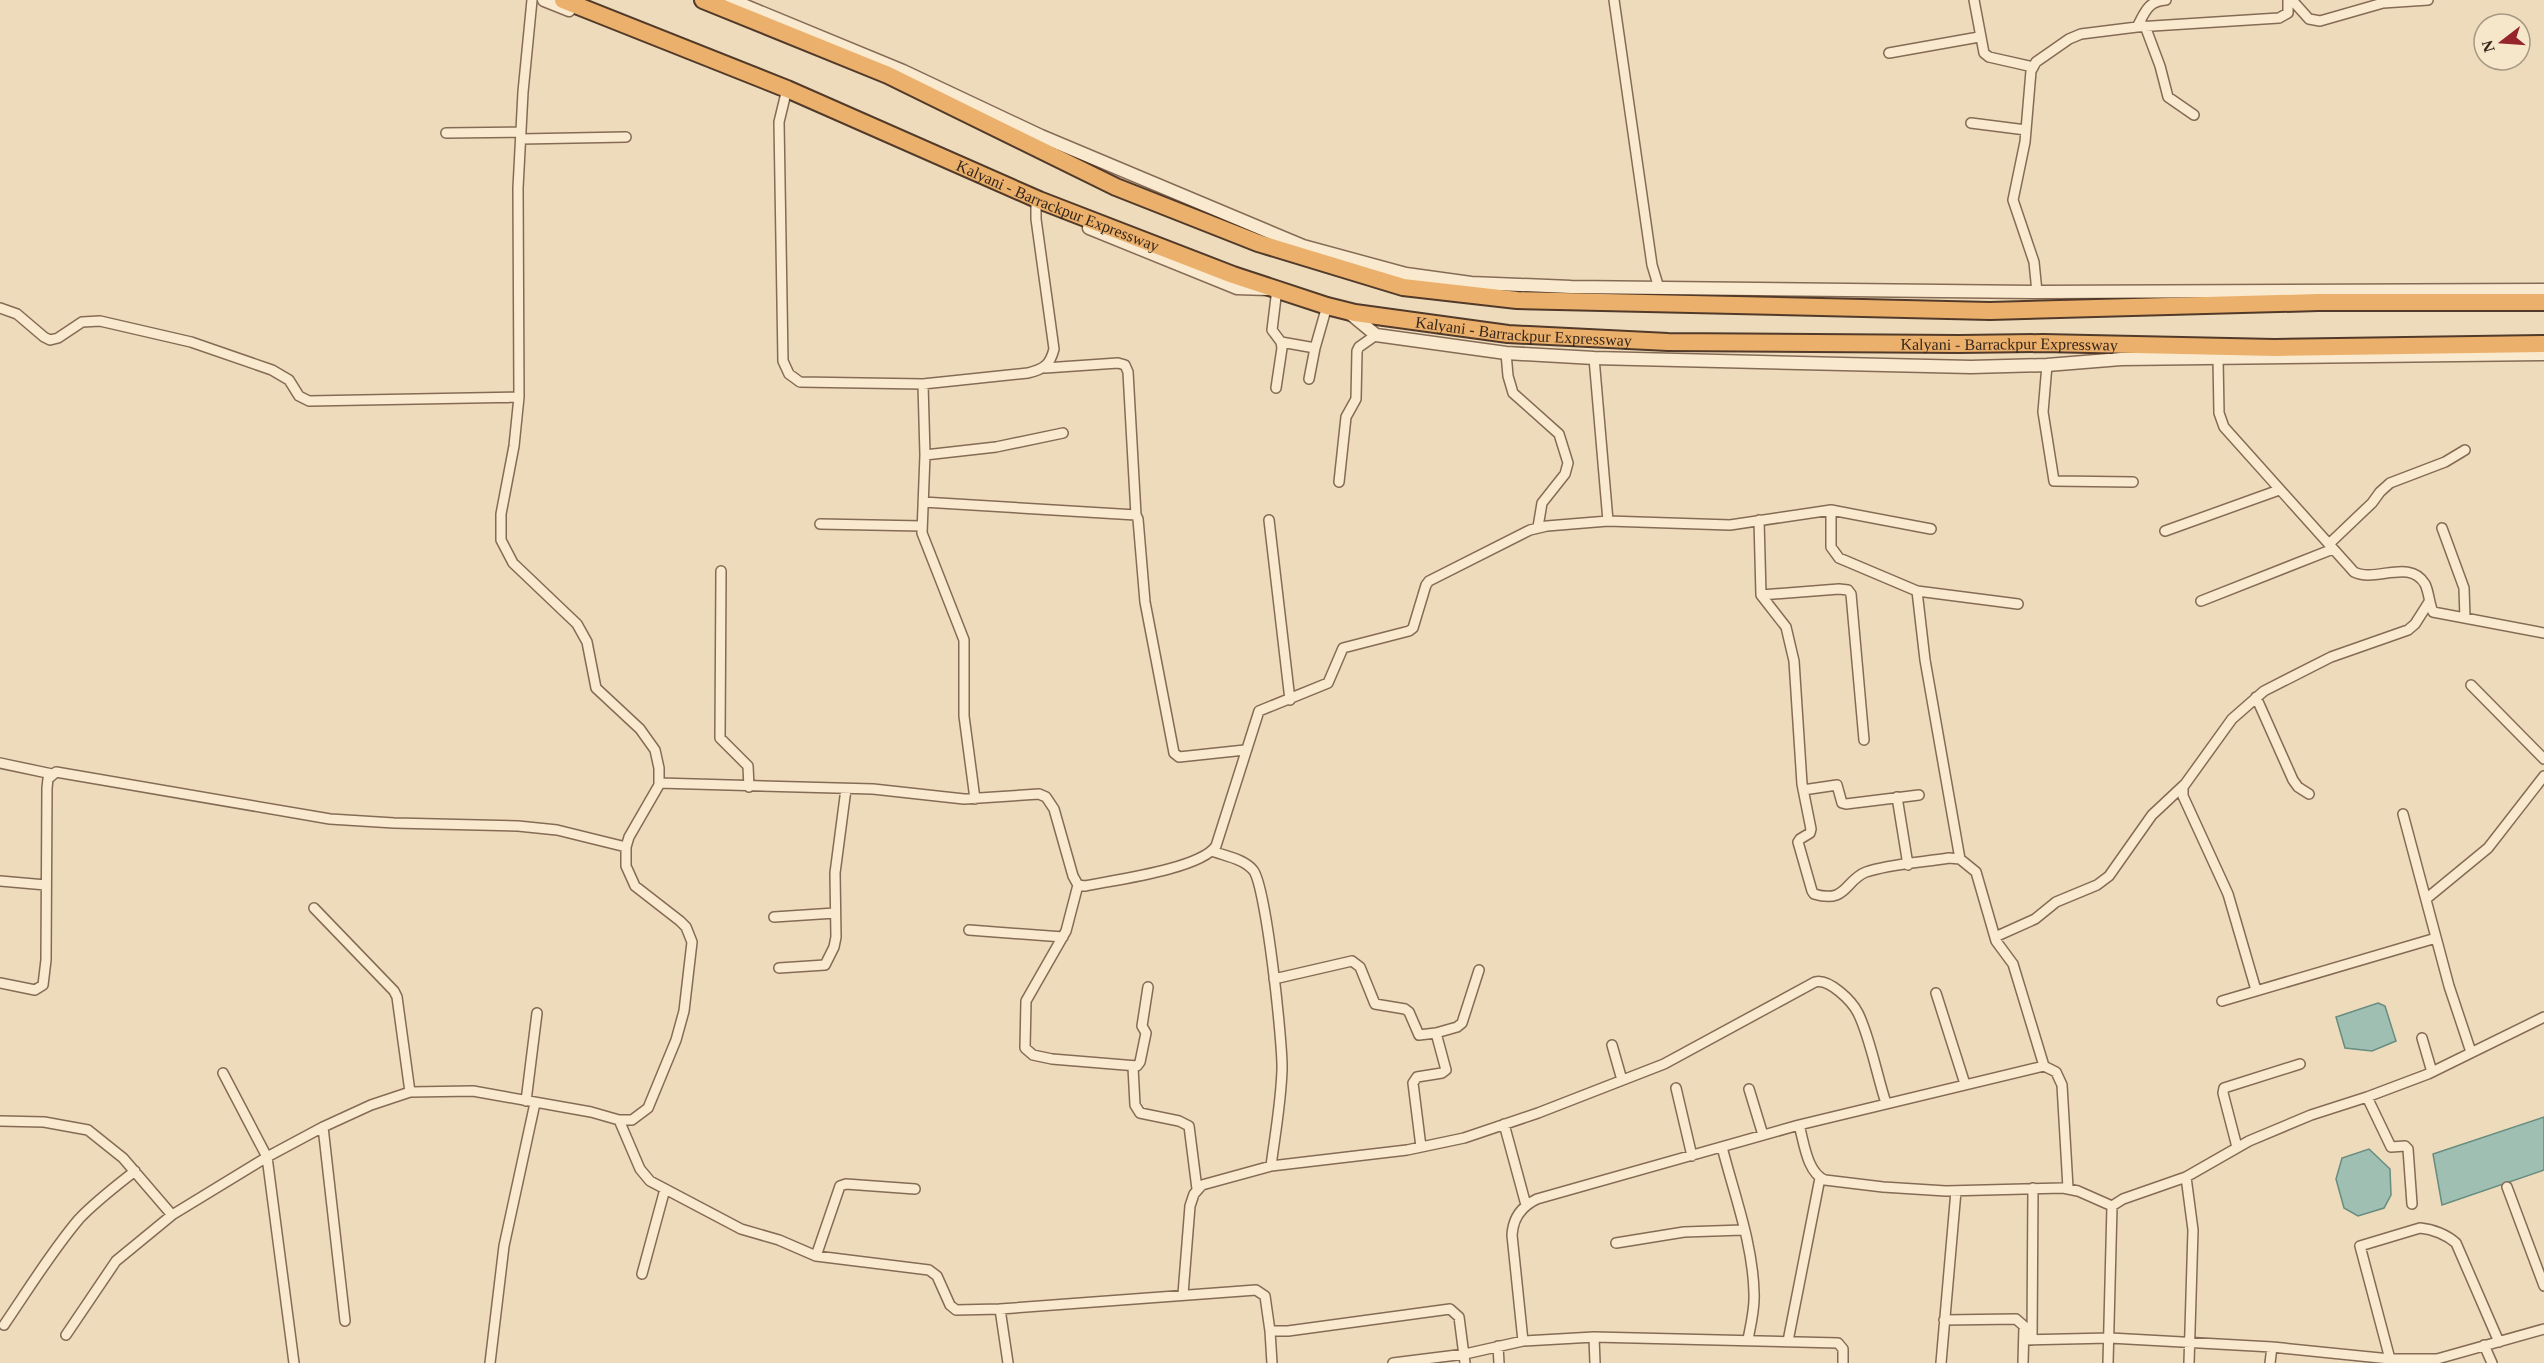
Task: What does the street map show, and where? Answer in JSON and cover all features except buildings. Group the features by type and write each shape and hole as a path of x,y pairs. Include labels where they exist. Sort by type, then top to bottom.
{"highway":[{"name":"Kalyani - Barrackpur Expressway","path":"563,0 786,92 1037,203 1277,289 1346,311 1508,334 1668,342 1959,344 2043,342 2275,348 2544,344"},
{"name":"Kalyani - Barrackpur Expressway","path":"703,0 792,30 1116,187 1258,243 1403,287 1517,300 1990,311 2318,302 2544,302"}],"street":[{"path":"66,1335 116,1261 172,1215 267,1157 323,1127 382,1100 410,1092 473,1091 591,1112 619,1120 632,1120 644,1113 661,1080 676,1040 684,1011 692,942 686,927 639,891 626,866 626,847 635,825 659,783 658,758 640,729 596,688 590,651 584,634 577,624 513,563 502,547 501,514 514,446 519,397 517,264 521,136 524,69 532,0"},
{"path":"544,0 786,92 778,131 783,361 786,369 800,382 923,384 1028,373 1045,368 1119,363 1125,365 1128,372 1136,515 1145,602 1174,753 1179,757 1245,750"},
{"path":"731,0 792,30 903,71 1041,136 1303,246 1407,274 1471,283 1571,287 2037,292 2544,290"},
{"path":"1614,0 1652,265 1659,288"},
{"path":"1974,0 1979,37 1982,48 1989,57 2033,67"},
{"path":"2166,0 2148,3 2141,26 2160,66 2169,97 2194,115"},
{"path":"2037,292 2034,262 2013,200 2026,130 2033,67 2036,62 2074,36 2141,26 2279,18 2288,13 2290,0"},
{"path":"2290,0 2309,19 2320,21 2383,3 2428,0"},
{"path":"1888,53 1979,37"},
{"path":"1971,123 2026,130"},
{"path":"446,133 626,137"},
{"path":"1037,203 1053,339 1052,359 1045,368"},
{"path":"1276,388 1282,348 1281,342 1272,330 1277,289"},
{"path":"1309,379 1327,306"},
{"path":"0,308 17,314 44,338 50,340 58,338 75,326 90,321 191,342 272,370 289,380 299,396 309,401 519,397"},
{"path":"1346,311 1376,335 1506,353 1594,358 1971,366 2048,365 2121,359 2544,354"},
{"path":"1339,482 1346,417 1356,399 1357,351 1376,335"},
{"path":"1281,342 1315,348"},
{"path":"1506,353 1508,376 1513,393 1559,434 1568,463 1565,474 1542,503 1538,527"},
{"path":"1594,358 1608,521"},
{"path":"2218,358 2219,413 2224,427 2331,547 2359,574 2411,573 2424,583 2433,612 2544,633"},
{"path":"2048,365 2043,412 2054,481 2133,482"},
{"path":"923,384 925,455 922,526 925,544 964,640 964,716 975,799"},
{"path":"925,455 996,447 1063,433"},
{"path":"2201,601 2331,547 2390,483 2445,462 2464,450"},
{"path":"2165,531 2279,490"},
{"path":"923,502 1136,515"},
{"path":"1831,510 1831,547 1839,558 1917,591 2018,604"},
{"path":"1078,885 1085,886 1164,870 1212,851 1216,846 1259,711 1328,683 1343,648 1404,633 1413,628 1426,585 1430,581 1538,527 1608,521 1715,525 1831,510 1931,528"},
{"path":"1269,520 1290,700"},
{"path":"1759,520 1761,595 1786,627 1795,669 1803,790 1811,831 1798,842 1814,894 1822,896 1842,893 1865,872 1949,858 1960,859 1972,867 1979,878 1998,945 2013,964 2044,1066"},
{"path":"820,524 922,526"},
{"path":"2442,528 2464,588 2465,618"},
{"path":"721,571 720,738 748,766 749,787"},
{"path":"1761,595 1839,589 1848,590 1851,594 1864,740"},
{"path":"1917,591 1925,660 1960,859"},
{"path":"1995,937 2035,919 2056,902 2097,885 2109,876 2152,815 2184,785 2232,719 2256,697 2281,681 2331,657 2408,630 2415,624 2429,602"},
{"path":"2471,685 2544,759"},
{"path":"2256,697 2295,784 2309,794"},
{"path":"0,763 52,774 60,772 330,819 518,826 566,832 626,847"},
{"path":"0,983 35,990 43,985 46,960 46,788 52,774"},
{"path":"2426,899 2488,848 2544,776"},
{"path":"659,783 846,789 975,799 1031,794 1046,797 1053,809 1073,876 1078,885 1063,937 1026,1001 1025,1048 1033,1055 1052,1059 1133,1067 1140,1062 1146,1033 1142,1026 1148,987"},
{"path":"1803,790 1837,785 1842,802 1846,804 1920,795"},
{"path":"2184,785 2183,795 2228,894 2256,990"},
{"path":"779,968 825,965 835,942 835,873 846,789"},
{"path":"1897,797 1908,865"},
{"path":"2403,814 2436,938 2471,1052"},
{"path":"1212,851 1246,863 1255,871 1259,880 1274,979 1282,1067 1271,1166"},
{"path":"0,881 46,885"},
{"path":"314,908 394,991 397,997 410,1092"},
{"path":"774,917 835,913"},
{"path":"969,930 1063,937"},
{"path":"2222,1001 2436,938"},
{"path":"1274,979 1352,961 1360,967 1376,1004 1405,1009 1409,1012 1419,1035 1457,1028 1462,1023 1479,970"},
{"path":"1197,1189 1202,1185 1271,1166 1382,1155 1464,1138 1538,1113 1671,1060 1821,980 1830,984 1858,1014 1886,1103"},
{"path":"1936,993 1965,1084"},
{"path":"490,1363 502,1255 530,1102 537,1013"},
{"path":"2112,1206 2186,1177 2237,1147 2311,1115 2432,1072 2471,1052 2508,1037 2544,1017"},
{"path":"1421,1147 1413,1083 1417,1077 1442,1073 1446,1070 1436,1033"},
{"path":"2422,1038 2432,1072"},
{"path":"1612,1045 1622,1080"},
{"path":"2237,1147 2223,1093 2224,1088 2300,1064"},
{"path":"1523,1341 1512,1235 1516,1218 1526,1205 1537,1199 1763,1135 2044,1066 2056,1072 2062,1085 2068,1188"},
{"path":"1133,1067 1135,1105 1140,1113 1179,1121 1189,1126 1197,1189 1188,1218 1183,1294"},
{"path":"223,1073 267,1157 294,1363"},
{"path":"1676,1088 1692,1156"},
{"path":"1749,1089 1763,1135"},
{"path":"2367,1097 2390,1145 2405,1146 2408,1149 2412,1204"},
{"path":"619,1120 640,1169 650,1181 741,1229 779,1240 816,1256 929,1270 938,1276 953,1308 1000,1309 1183,1294 1256,1290 1262,1292 1265,1296 1270,1331 1272,1363"},
{"path":"0,1121 44,1122 88,1130 123,1158 172,1215"},
{"path":"1504,1124 1526,1205"},
{"path":"1788,1341 1820,1178 1810,1163 1799,1125"},
{"path":"323,1127 345,1321"},
{"path":"1722,1147 1743,1230 1754,1295 1748,1340"},
{"path":"4,1325 62,1241 80,1219 110,1190 135,1171"},
{"path":"2186,1177 2193,1230 2189,1363"},
{"path":"1820,1178 1883,1187 1956,1191 2068,1188 2112,1206"},
{"path":"816,1256 840,1186 846,1184 915,1190"},
{"path":"2508,1187 2542,1274 2544,1287"},
{"path":"2023,1363 2028,1340 2034,1277 2033,1188"},
{"path":"642,1274 665,1189"},
{"path":"1941,1363 1956,1191"},
{"path":"2108,1363 2112,1206"},
{"path":"2390,1359 2360,1246 2420,1228 2449,1238 2456,1243 2499,1342"},
{"path":"1616,1243 1684,1232 1743,1230"},
{"path":"1000,1309 1008,1363"},
{"path":"1270,1331 1288,1331 1450,1309 1459,1317 1465,1358"},
{"path":"1944,1320 2016,1319 2024,1326 2028,1340"},
{"path":"2028,1340 2110,1338 2272,1347 2355,1359 2429,1361 2544,1329"},
{"path":"1393,1363 1465,1358 1498,1346 1523,1341 1594,1337 1838,1343 1843,1349 1843,1363"},
{"path":"1594,1337 1595,1363"},
{"path":"2484,1345 2492,1363"},
{"path":"1498,1346 1499,1363"},
{"path":"2270,1363 2272,1347"}],"shaded area":[{"path":"2378,1003 2385,1006 2396,1041 2372,1051 2345,1048 2336,1017"},
{"path":"2544,1117 2544,1170 2442,1205 2433,1154"},
{"path":"2369,1149 2390,1169 2391,1195 2384,1208 2358,1216 2344,1208 2336,1179 2342,1158"}]}
